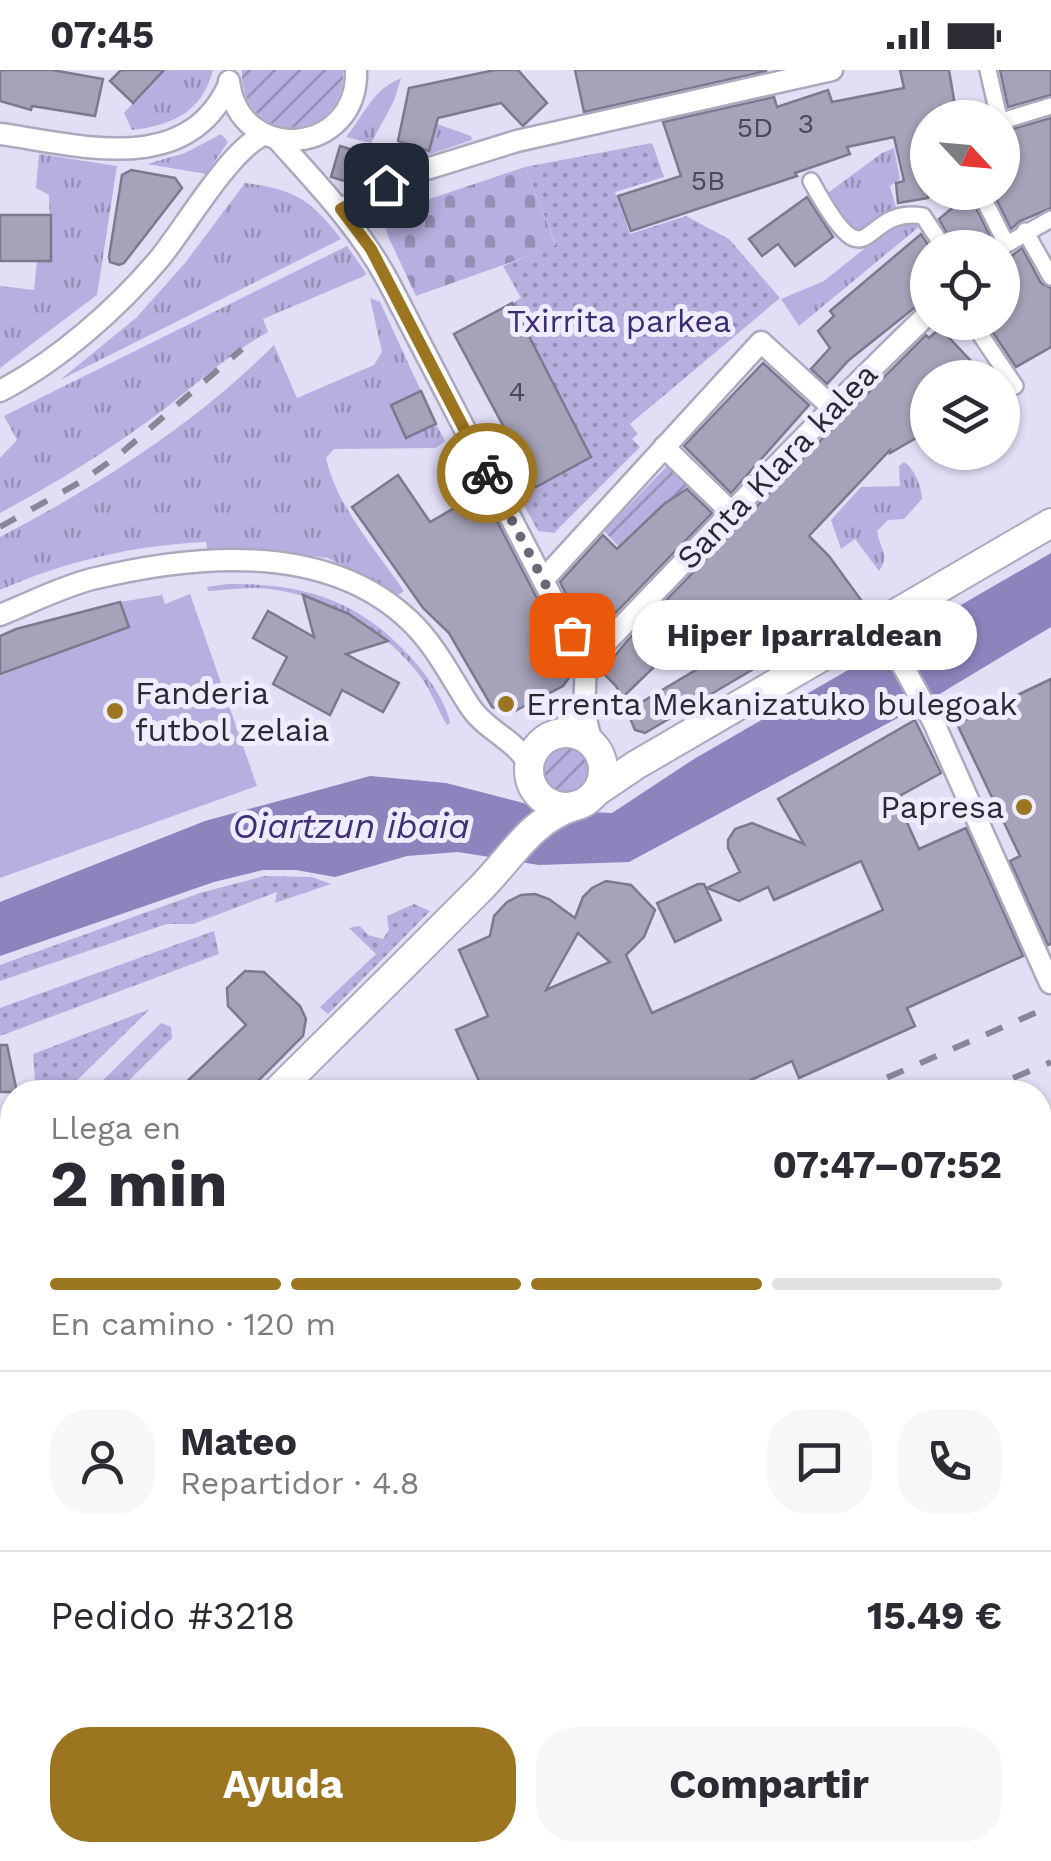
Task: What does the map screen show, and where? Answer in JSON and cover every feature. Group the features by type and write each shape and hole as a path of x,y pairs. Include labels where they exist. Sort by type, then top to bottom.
{"main road":[{"path":"288,1080 547,818 650,758 884,633 1051,523"},
{"path":"525,836 532,812 535,751 551,737 579,735 596,750 626,760 650,758"},
{"path":"532,777 555,805 585,799 602,778 596,750"}],"street":[{"path":"0,391 86,332 121,300 158,260 240,152 271,137 290,141 316,136 335,124 349,106 356,70"},
{"path":"341,209 404,176 516,141 832,70"},
{"path":"988,70 996,100"},
{"path":"229,77 242,116 271,137 312,178 371,249 586,663 586,723 596,750"},
{"path":"206,120 229,77"},
{"path":"1020,114 1051,106"},
{"path":"0,134 124,150 172,140 206,120 242,116"},
{"path":"312,178 316,136"},
{"path":"811,181 843,234 855,240 862,241 898,216 911,214 923,216 932,230"},
{"path":"1020,234 1051,220"},
{"path":"1024,231 1051,277"},
{"name":"Santa Klara kalea","path":"586,663 831,406 910,331"},
{"path":"543,580 761,342 831,406"},
{"path":"664,447 732,514"},
{"path":"0,615 90,580 174,566 262,559 312,569 369,591 409,620 445,661 478,717 519,749 532,777"},
{"path":"884,633 926,708 1050,983"},
{"path":"503,735 524,740 551,737 572,720 584,700"}],"green space":[{"path":"164,70 213,70 201,96 184,114 132,130 124,113"},
{"path":"242,70 343,70 340,95 328,113 312,124 293,128 274,124 257,114 246,96"},
{"path":"401,78 394,101 371,143 346,137 376,96"},
{"path":"437,124 471,136 472,140 401,164 394,158 398,141 429,151"},
{"path":"221,134 228,142 206,174 147,164 185,153"},
{"name":"Txirrita parkea","path":"652,143 664,177 615,192 630,234 686,216 729,239 780,298 630,424 638,434 632,439 640,447 554,533 538,531 519,496 591,456 512,303 521,298 503,266 556,245 525,167"},
{"path":"894,148 900,179 890,186 896,208 864,234 847,231 825,195"},
{"path":"39,154 117,166 97,295 0,368 0,286 34,290 37,261 51,260 49,195 36,188"},
{"path":"525,167 556,246 416,296 382,215"},
{"path":"245,183 277,189 300,199 321,215 341,239 60,380 137,317 185,263"},
{"path":"900,220 920,226 910,230 910,234 799,326 781,299 824,281"},
{"path":"347,246 366,273 364,276 263,319 268,332 151,419 77,469 0,513 0,458 17,440 4,416"},
{"path":"370,298 380,302 421,391 391,405 406,437 436,424 445,441 436,448 334,449 326,458 348,511 404,591 397,596 328,558 273,552 208,552 206,542 101,556 0,590 0,537 73,496 179,427 274,345 297,398 374,365 382,352"},
{"path":"904,462 912,470 922,499 904,519 888,520 877,531 884,556 879,571 855,539 841,549 831,520 861,487 900,486 899,466"},
{"path":"668,465 689,488 668,501 619,547 604,531"},
{"path":"227,584 310,593 357,613 379,627 420,668 434,687 450,723 447,725 425,682 407,660 354,618 292,593 247,588 208,591 207,587"},
{"name":"Fanderia futbol zelaia","path":"190,594 257,786 0,878 0,637 16,629 120,602 162,595 165,604"},
{"path":"567,746 584,753 591,770 584,787 567,794 550,787 543,770 550,753"},
{"path":"264,876 312,877 331,884 275,903 277,892 193,924 167,924 0,981 0,965 200,893"},
{"path":"414,904 430,911 328,1014 320,1007 376,954 349,928 360,926 368,935 383,939 389,930 387,916"},
{"path":"214,931 219,954 0,1036 0,1008"},
{"path":"150,1009 77,1080 35,1080 33,1054"},
{"path":"161,1023 171,1027 172,1038 129,1080 103,1080"}],"water":[{"name":"Oiartzun ibaia","path":"1051,553 1051,627 918,707 629,862 539,865 458,852 407,856 335,877 296,870 263,870 214,882 0,956 0,902 205,821 370,776 446,783 550,810 612,813 694,759"}],"building":[{"path":"0,70 52,70 103,79 95,116 32,106 31,110 0,101"},
{"path":"121,70 164,70 133,103 110,81"},
{"path":"495,70 518,70 547,103 523,126 501,103 438,118 429,151 398,141 409,88"},
{"path":"575,70 766,70 766,71 584,112"},
{"path":"900,70 949,70 954,100 910,100 910,201 898,203 896,183 904,181 894,137 847,147 850,154 795,173 797,176 631,231 618,196 681,176 663,122 774,97 777,107 828,90 832,102 904,88"},
{"path":"1000,70 1051,70 1051,95 1020,104 1020,100 1006,100"},
{"path":"1051,118 1051,208 1011,229 1002,210 1020,210 1020,127"},
{"path":"340,146 383,159 379,174 358,185 331,177"},
{"path":"131,170 175,178 182,188 119,265 110,262 109,257 122,175"},
{"path":"807,197 833,237 795,266 778,244 762,256 749,239"},
{"path":"950,210 977,210 987,230 945,230 939,219"},
{"path":"0,215 51,215 51,261 0,261"},
{"path":"910,243 910,311 849,360 827,384 811,369 830,348 818,331 834,316 830,311"},
{"path":"1020,250 1041,283 1051,288 1051,347 1020,365 1020,360 1011,360 998,340 1020,340"},
{"path":"512,303 591,457 536,487 454,334"},
{"path":"921,340 951,340 970,360 910,360 910,441 890,450 809,536 864,604 645,733 635,730 627,711 714,659 694,629 650,662 653,668 622,698 602,672 627,641"},
{"path":"763,363 809,405 731,493 684,446"},
{"path":"421,391 436,424 406,438 391,405"},
{"path":"398,475 430,522 482,492 572,666 563,686 511,713 492,707 449,633 423,608 352,507"},
{"path":"687,489 712,513 595,634 586,633 560,582 603,535 617,549 664,504"},
{"path":"303,595 349,614 388,641 346,654 399,683 383,712 342,690 330,715 273,684 287,657 253,638 268,611 314,637"},
{"path":"120,602 129,627 0,674 0,636"},
{"name":"Papresa","path":"1051,679 1048,945 1010,861 1020,856 957,724"},
{"path":"915,720 941,773 896,798 919,849 966,828 1023,956 907,1008 915,1026 799,1078 792,1061 751,1080 479,1080 456,1030 488,1016 459,950 490,936 494,916 507,902 535,894 575,918 583,897 592,888 606,881 631,885 655,910 644,937 626,955 652,1013 883,910 861,861 774,900 768,887 739,901 707,888 740,872 728,848 735,829 752,823 804,844 778,799","holes":["578,933 610,962 546,990"]},
{"path":"704,884 721,920 675,942 657,903"},
{"path":"245,971 264,972 300,1006 306,1019 303,1036 259,1080 189,1080 246,1025 228,1006 227,988"},
{"path":"0,1045 7,1045 14,1080 0,1080"}],"railway":[{"path":"0,527 82,481 119,455 242,349"},
{"path":"881,1080 1051,1006"},
{"path":"1008,1080 1051,1062"}],"way so far":[{"path":"487,473 572,635"}],"place":[{"name":"Hiper Iparraldean","path":"572,635"},
{"name":"Errenta Mekanizatuko bulegoak","path":"506,704"},
{"name":"Fanderia futbol zelaia","path":"115,711"},
{"name":"Papresa","path":"1024,807"}],"route":[{"path":"386,185 341,209 371,249 487,473"}]}
